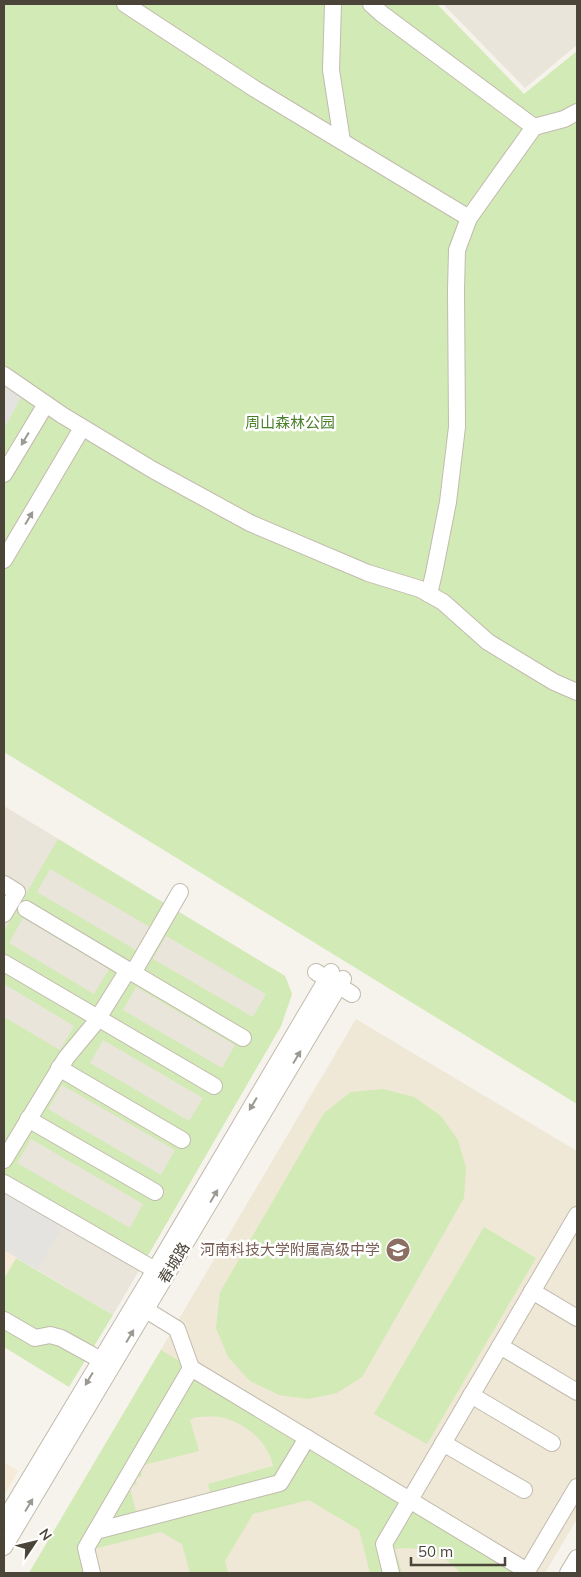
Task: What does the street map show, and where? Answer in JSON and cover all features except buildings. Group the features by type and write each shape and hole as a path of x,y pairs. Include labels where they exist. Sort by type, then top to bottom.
{"street":[{"path":"125,4 255,89 469,218"},
{"path":"333,4 331,70 342,141"},
{"path":"371,4 534,127"},
{"path":"428,594 448,502 457,426 457,250 469,218 534,127 564,119 577,112"},
{"path":"4,375 82,428 153,470 250,523 368,573 420,589 443,602 488,642 554,682 577,692"},
{"path":"4,474 46,404"},
{"path":"4,560 82,428"},
{"path":"4,884 17,892 4,914"},
{"path":"4,1160 59,1068 98,1019 180,892"},
{"path":"26,909 244,1038"},
{"path":"4,963 214,1086"},
{"name":"春城路","path":"4,1521 106,1363 140,1307 336,979 155,1270 140,1307"},
{"path":"59,1068 182,1140"},
{"path":"28,1119 155,1192"},
{"path":"4,1183 155,1270"},
{"path":"391,1573 384,1544 532,1292 572,1235 577,1215"},
{"path":"532,1292 577,1318"},
{"path":"140,1307 177,1328 191,1368 526,1572 577,1486"},
{"path":"4,1320 35,1338 50,1335 61,1338 106,1363"},
{"path":"500,1346 577,1392"},
{"name":"春城路","path":"4,1547 106,1363"},
{"path":"92,1573 86,1548 191,1368"},
{"path":"472,1395 552,1443"},
{"path":"96,1531 280,1483 307,1438"},
{"path":"443,1443 524,1490"},
{"path":"568,1573 577,1558"}],"shaded area":[{"path":"443,4 577,4 577,45 525,88"},
{"path":"4,378 24,392 4,429"},
{"path":"4,806 285,976 292,994 281,1026 113,1315 4,1250"},
{"name":"河南科技大学附属高级中学","path":"356,1019 577,1151 577,1519 545,1573 29,1573"},
{"path":"4,1183 67,1220 37,1270 4,1250"},
{"path":"4,1250 16,1258 4,1279"},
{"path":"4,1462 18,1471 4,1496"}],"green space":[{"name":"周山森林公园","path":"4,4 437,4 524,94 577,51 577,1104 4,752"},
{"path":"58,839 285,976 292,994 281,1026 143,1264 4,1183 4,1017 60,1050 74,1026 4,984 4,931","holes":["50,869 150,927 136,950 37,892","23,918 109,969 94,994 9,943","166,936 266,994 253,1017 153,959","136,987 235,1045 222,1068 123,1010","103,1040 203,1098 189,1121 90,1063","62,1085 175,1150 161,1175 48,1109","31,1139 143,1204 130,1228 17,1163"]},
{"path":"383,1089 414,1097 441,1116 458,1140 466,1168 464,1198 362,1377 337,1393 308,1399 279,1395 250,1381 228,1357 216,1328 220,1292 324,1113 351,1092"},
{"path":"484,1227 536,1258 427,1444 374,1414"},
{"path":"16,1258 113,1315 69,1387 4,1347 4,1279"},
{"path":"161,1350 526,1573 460,1573 447,1560 439,1556 422,1550 404,1548 395,1549 402,1573 370,1573 359,1530 309,1500 253,1514 225,1561 228,1573 190,1573 182,1544 161,1532 94,1549 100,1573 29,1573","holes":["196,1417 220,1417 246,1428 266,1448 273,1466 208,1484 210,1493 152,1509 152,1507 136,1511 129,1486 137,1484 135,1478 142,1476 140,1466 199,1451 190,1420"]}],"place":[{"name":"河南科技大学附属高级中学","path":"398,1250"}]}
